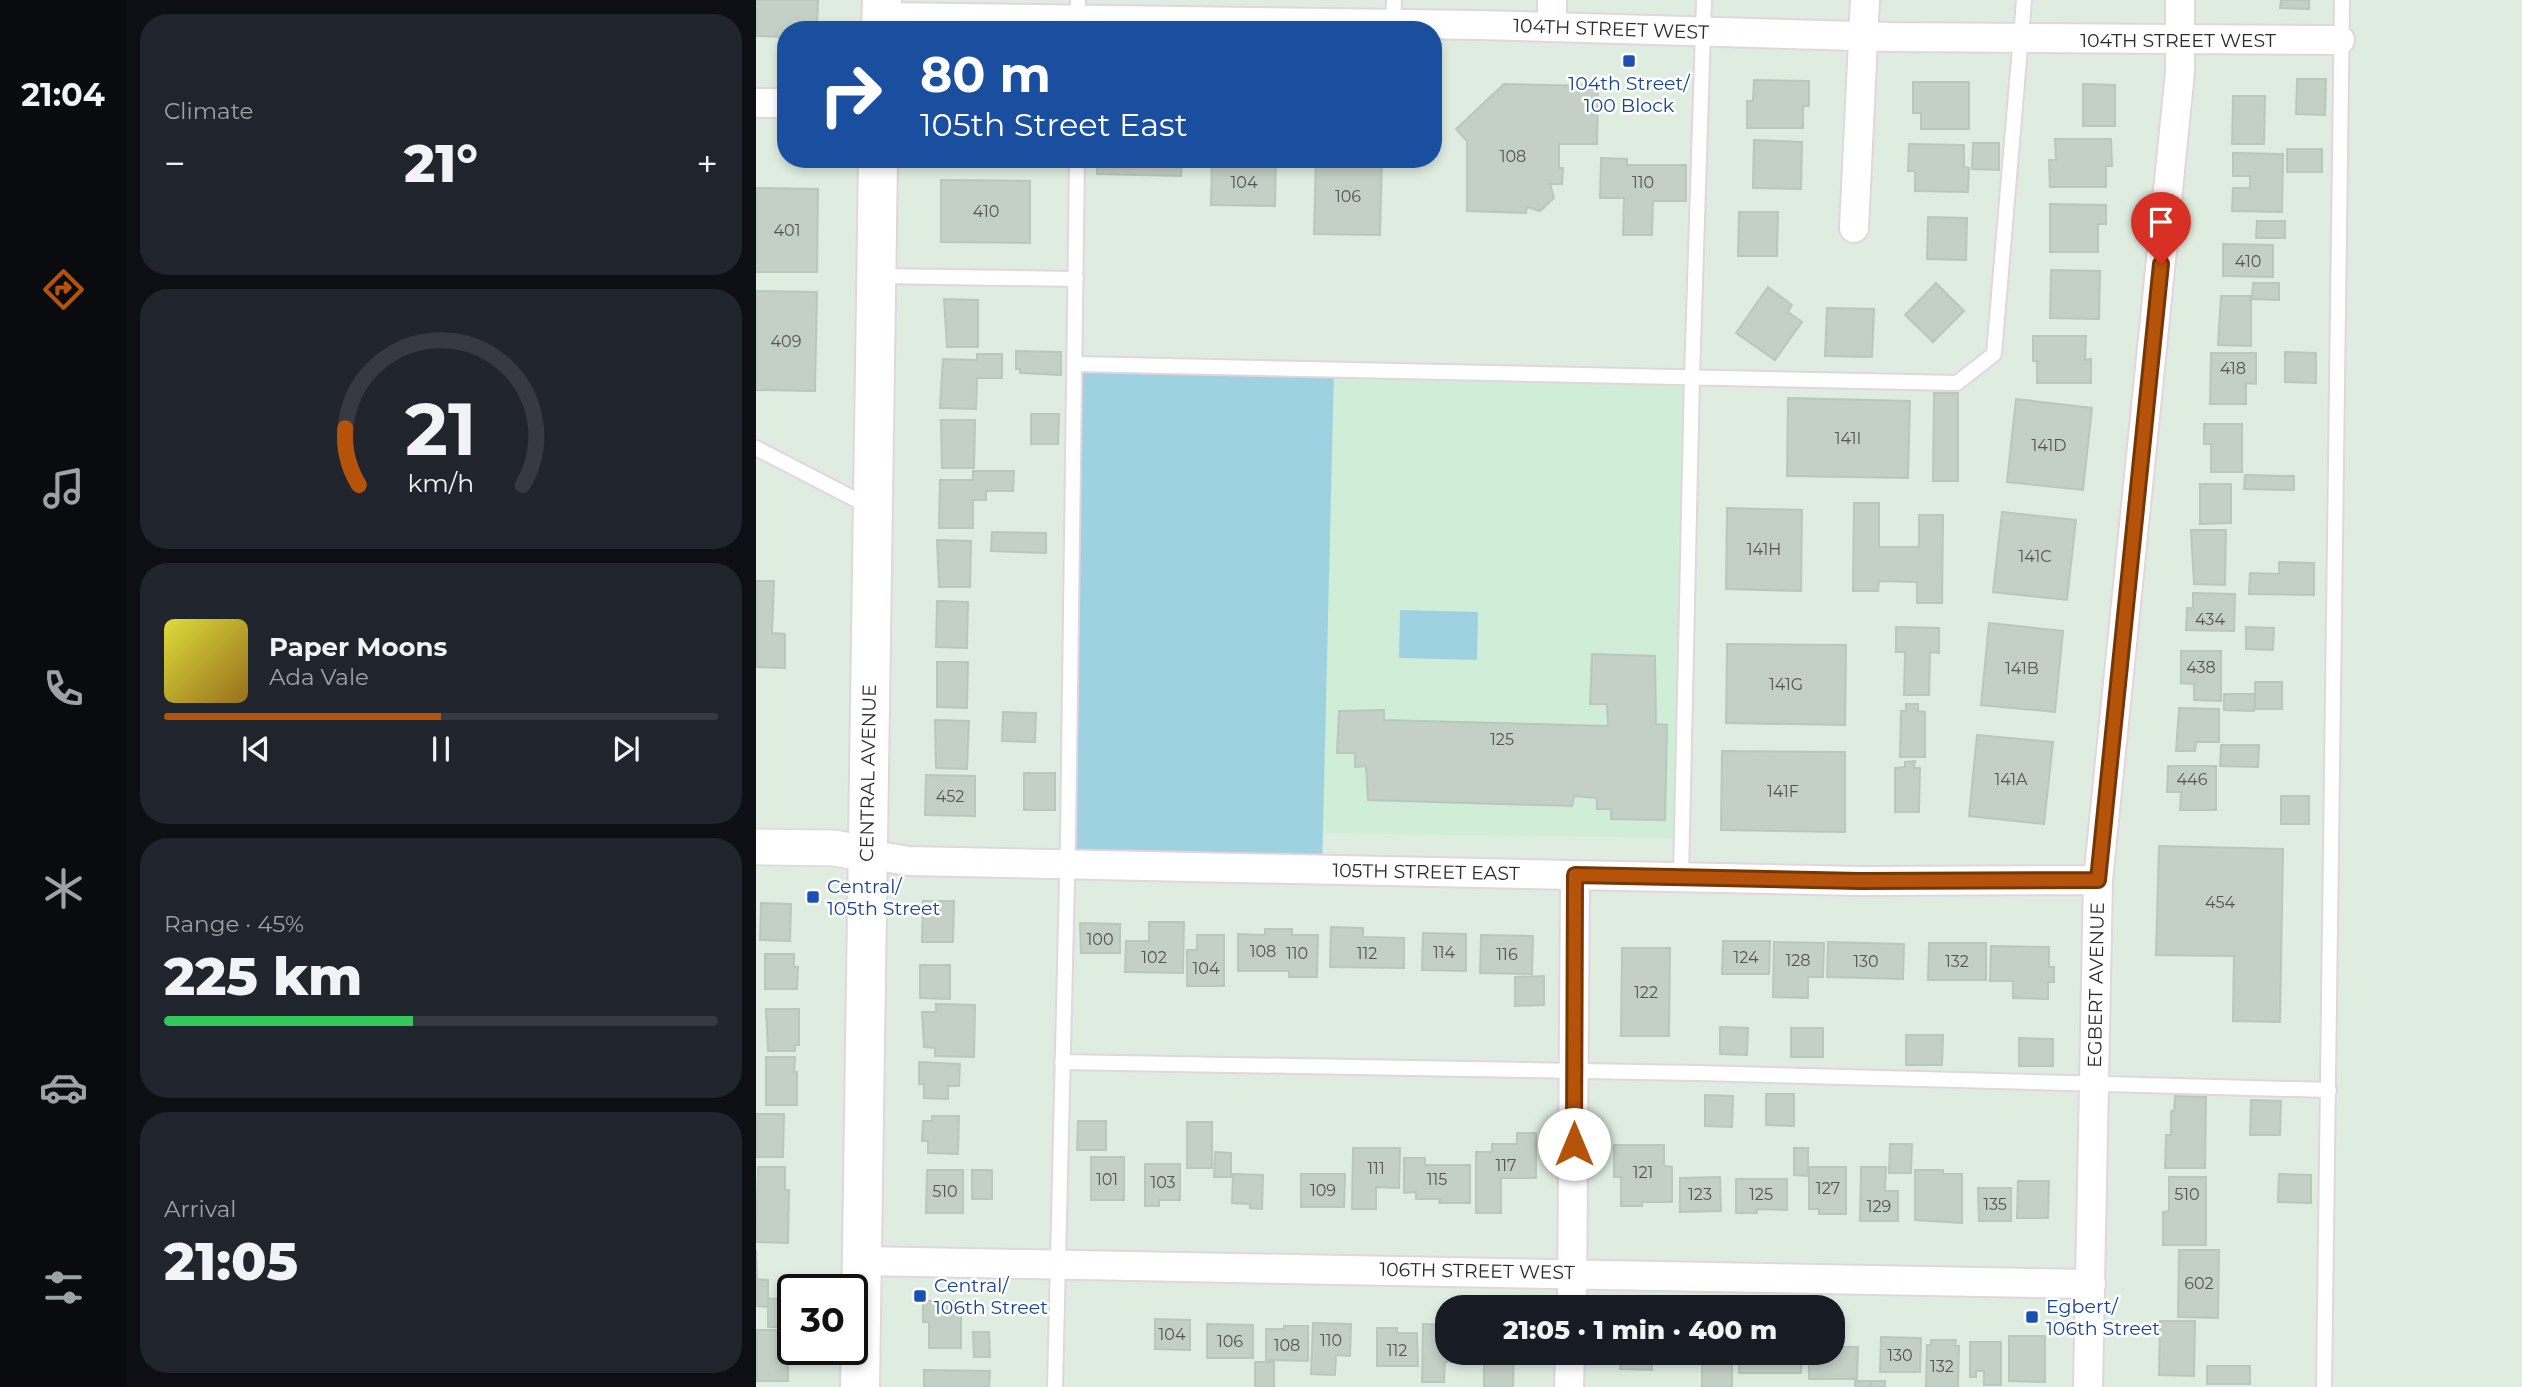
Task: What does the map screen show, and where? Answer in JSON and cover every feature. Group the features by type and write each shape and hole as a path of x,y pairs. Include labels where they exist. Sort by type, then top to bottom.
{"main road":[{"name":"CENTRAL AVENUE","path":"860,1387 877,168"}],"street":[{"path":"1854,228 1865,0"},
{"name":"EGBERT AVENUE","path":"2088,1387 2098,880 2180,72 2180,0"},
{"name":"104TH STREET WEST","path":"881,16 1078,16 1236,11 1552,14 1704,31 1864,36 2340,40"},
{"path":"756,103 777,103"},
{"name":"105TH STREET EAST","path":"756,847 834,848 908,861 1860,881 2098,880"},
{"path":"1572,1295 1575,875"},
{"name":"106TH STREET WEST","path":"863,1261 2091,1284"},
{"path":"1569,1387 1570,1365"}],"lane":[{"path":"1681,877 1692,377 1704,0"},
{"path":"1075,364 1956,383 1994,354 2024,0"},
{"path":"2324,1387 2342,0"},
{"path":"1055,1387 1068,864 1077,168"},
{"path":"875,276 1076,279"},
{"path":"756,448 872,508"},
{"path":"1062,1062 1698,1073 2329,1090"}],"shaded area":[{"path":"1075,364 1334,369 1322,870 1076,864"},
{"path":"1329,375 1684,381 1675,838 1320,833"},
{"path":"1400,610 1478,612 1477,660 1399,658"}],"building":[{"path":"756,0 818,0 817,21 777,21 777,37 756,36"},
{"path":"2281,0 2309,0 2309,9 2280,8"},
{"path":"2297,79 2326,79 2325,115 2296,114"},
{"path":"1754,80 1809,81 1809,106 1803,106 1803,128 1747,128 1747,101 1753,101"},
{"path":"1913,82 1969,82 1969,129 1921,129 1921,113 1913,113"},
{"path":"1504,84 1598,86 1597,144 1559,144 1559,168 1563,168 1562,184 1550,184 1554,198 1540,211 1527,207 1526,213 1467,211 1467,141 1456,129"},
{"path":"2083,84 2115,85 2115,126 2083,126"},
{"path":"2233,96 2265,96 2264,144 2232,144"},
{"path":"2055,139 2111,139 2112,166 2106,166 2106,187 2050,187 2049,160 2056,160"},
{"path":"1754,140 1802,142 1801,189 1753,188"},
{"path":"1973,143 1999,143 1999,170 1972,169"},
{"path":"1909,144 1964,145 1964,167 1969,168 1968,192 1915,191 1915,171 1908,171"},
{"path":"2287,149 2322,149 2322,172 2287,172"},
{"path":"2233,153 2283,154 2282,212 2232,211 2233,188 2250,188 2250,176 2233,176"},
{"path":"1601,158 1627,159 1627,165 1686,165 1686,201 1653,201 1652,235 1623,235 1624,198 1600,198"},
{"path":"1097,168 1181,168 1181,176 1097,174"},
{"path":"1212,168 1276,168 1275,206 1211,205"},
{"path":"1316,168 1382,168 1380,235 1314,234"},
{"path":"941,180 1030,181 1030,243 941,242"},
{"path":"756,188 818,189 817,272 756,272"},
{"path":"2050,204 2106,205 2106,224 2098,224 2098,252 2050,252"},
{"path":"1739,212 1778,212 1777,256 1738,256"},
{"path":"1928,217 1967,218 1966,260 1927,259"},
{"path":"2257,221 2285,221 2285,238 2256,238"},
{"path":"2223,244 2273,245 2273,277 2223,276"},
{"path":"2051,270 2100,271 2099,319 2050,318"},
{"path":"1936,283 1964,311 1933,342 1905,315"},
{"path":"2253,283 2279,283 2279,300 2252,299"},
{"path":"1768,287 1792,305 1788,312 1802,322 1775,360 1736,333"},
{"path":"756,291 817,292 815,391 756,390"},
{"path":"2221,296 2251,296 2251,346 2218,345"},
{"path":"944,299 978,300 978,347 947,347"},
{"path":"1827,308 1874,309 1872,357 1825,356"},
{"path":"2033,336 2086,336 2085,360 2091,359 2091,383 2037,383 2037,361 2033,361"},
{"path":"1016,351 1061,352 1061,375 1020,373 1020,369 1016,369"},
{"path":"2285,352 2316,353 2316,383 2285,382"},
{"path":"2211,353 2256,353 2256,384 2246,383 2246,404 2210,404"},
{"path":"977,354 1002,354 1002,378 977,378 976,409 940,408 943,359 977,360"},
{"path":"1934,393 1958,393 1958,481 1933,481"},
{"path":"1788,398 1910,401 1908,478 1787,476"},
{"path":"2016,399 2092,408 2083,490 2007,482"},
{"path":"1031,414 1059,414 1058,444 1031,444"},
{"path":"941,420 975,420 974,468 942,468"},
{"path":"2204,424 2242,424 2242,472 2211,472 2211,444 2204,444"},
{"path":"973,471 1014,471 1013,491 986,491 986,500 973,500 973,528 939,528 940,480 973,480"},
{"path":"2245,475 2294,476 2294,490 2244,489"},
{"path":"2200,484 2231,484 2231,523 2200,524"},
{"path":"1854,503 1879,503 1879,547 1919,547 1919,515 1943,515 1942,603 1917,603 1917,582 1879,581 1878,591 1853,591"},
{"path":"1727,508 1802,510 1801,591 1726,589"},
{"path":"2002,512 2076,520 2067,600 1993,592"},
{"path":"2191,530 2226,530 2225,585 2194,584"},
{"path":"992,532 1046,533 1046,553 991,551"},
{"path":"937,540 971,541 970,587 939,587"},
{"path":"2279,562 2314,563 2314,595 2249,594 2250,573 2279,574"},
{"path":"756,581 774,581 772,633 785,634 785,668 756,667"},
{"path":"2193,593 2235,594 2234,631 2186,630 2187,608 2193,608"},
{"path":"937,601 968,602 967,648 936,647"},
{"path":"1989,623 2063,631 2055,712 1981,705"},
{"path":"1896,627 1939,628 1939,653 1930,652 1929,695 1904,695 1905,652 1896,652"},
{"path":"2246,627 2274,628 2273,650 2246,649"},
{"path":"1727,644 1846,645 1845,725 1726,723"},
{"path":"2181,651 2221,651 2221,701 2194,700 2194,684 2181,683"},
{"path":"1592,654 1655,656 1656,724 1667,725 1665,820 1611,819 1611,809 1597,809 1597,798 1574,796 1572,806 1368,800 1366,766 1355,767 1355,753 1337,753 1339,711 1384,710 1384,720 1608,726 1607,704 1590,704"},
{"path":"937,662 968,662 967,708 937,707"},
{"path":"2255,682 2282,682 2282,709 2255,709"},
{"path":"2224,694 2255,694 2254,711 2224,710"},
{"path":"1906,704 1918,704 1918,711 1925,712 1925,757 1900,757 1901,711 1906,711"},
{"path":"2179,708 2219,709 2219,742 2196,742 2195,751 2176,751"},
{"path":"1003,712 1036,713 1035,742 1002,741"},
{"path":"935,720 969,721 967,769 936,768"},
{"path":"1977,735 2053,742 2044,824 1969,816"},
{"path":"2221,745 2259,745 2258,767 2220,766"},
{"path":"1722,751 1845,752 1845,832 1721,830"},
{"path":"1915,761 1914,768 1920,768 1919,812 1895,812 1895,768 1905,767 1905,762"},
{"path":"2168,766 2216,766 2216,810 2180,810 2181,792 2167,792"},
{"path":"1024,773 1055,773 1055,810 1024,810"},
{"path":"926,775 975,776 975,816 925,815"},
{"path":"2281,796 2309,796 2309,824 2281,824"},
{"path":"2159,846 2283,849 2280,1022 2233,1021 2234,956 2156,955"},
{"path":"923,901 954,901 953,942 922,942"},
{"path":"761,903 791,904 790,941 760,940"},
{"path":"1149,922 1184,922 1183,973 1125,972 1126,941 1149,941"},
{"path":"1080,923 1120,924 1120,953 1081,953"},
{"path":"1331,927 1363,928 1363,937 1404,938 1404,968 1330,967"},
{"path":"1265,929 1292,929 1292,935 1318,935 1317,977 1289,977 1289,971 1238,971 1238,934 1265,935"},
{"path":"1423,933 1466,934 1466,971 1422,970"},
{"path":"1197,935 1224,935 1224,986 1187,986 1187,950 1197,950"},
{"path":"1481,935 1533,936 1532,974 1480,973"},
{"path":"1723,941 1770,941 1769,974 1722,974"},
{"path":"1774,942 1824,943 1823,977 1808,977 1808,998 1773,997"},
{"path":"1828,942 1904,944 1903,979 1827,977"},
{"path":"1929,943 1986,943 1986,980 1928,980"},
{"path":"1991,946 2049,947 2049,967 2054,967 2054,982 2048,982 2048,999 2013,998 2013,981 1990,981"},
{"path":"1622,948 1670,948 1669,1036 1621,1036"},
{"path":"765,954 794,954 794,967 798,967 797,989 765,989"},
{"path":"920,965 950,965 950,999 920,998"},
{"path":"1544,976 1544,1005 1515,1006 1515,977"},
{"path":"936,1004 975,1005 974,1057 935,1056 935,1048 924,1047 922,1012 936,1012"},
{"path":"766,1009 799,1009 799,1045 795,1045 795,1051 768,1051"},
{"path":"1720,1027 1748,1028 1747,1055 1720,1054"},
{"path":"1791,1028 1823,1028 1823,1057 1791,1057"},
{"path":"1906,1035 1943,1035 1942,1065 1906,1065"},
{"path":"2019,1038 2053,1039 2053,1066 2019,1066"},
{"path":"766,1057 795,1057 797,1105 766,1105"},
{"path":"919,1062 960,1064 959,1086 948,1086 948,1099 924,1098 924,1084 919,1084"},
{"path":"1766,1094 1794,1094 1794,1126 1766,1125"},
{"path":"1705,1095 1733,1096 1732,1127 1705,1126"},
{"path":"2175,1096 2206,1097 2205,1168 2165,1168 2166,1135 2171,1135 2171,1111 2174,1111"},
{"path":"2251,1100 2281,1101 2280,1135 2250,1135"},
{"path":"756,1114 784,1114 783,1157 756,1157"},
{"path":"932,1116 959,1116 958,1154 928,1153 928,1141 922,1141 923,1121 932,1121"},
{"path":"1078,1121 1106,1121 1106,1150 1077,1150"},
{"path":"1187,1122 1212,1122 1212,1168 1187,1168"},
{"path":"1517,1133 1536,1133 1536,1178 1501,1178 1501,1213 1476,1213 1476,1152 1492,1152 1492,1144 1517,1144"},
{"path":"1890,1144 1912,1144 1911,1173 1889,1173"},
{"path":"1614,1145 1664,1145 1664,1166 1672,1167 1672,1202 1642,1202 1642,1206 1621,1206 1621,1177 1614,1177"},
{"path":"1353,1148 1400,1148 1399,1188 1376,1187 1376,1209 1352,1209"},
{"path":"1794,1148 1808,1148 1808,1176 1794,1175"},
{"path":"1215,1152 1231,1153 1231,1177 1214,1177"},
{"path":"1091,1157 1124,1157 1124,1200 1091,1200"},
{"path":"1404,1158 1425,1158 1425,1165 1470,1165 1470,1203 1439,1203 1440,1199 1416,1199 1416,1192 1404,1193"},
{"path":"1145,1164 1180,1164 1180,1200 1159,1200 1159,1206 1145,1206"},
{"path":"758,1167 785,1167 785,1190 789,1190 788,1243 756,1242"},
{"path":"1809,1167 1846,1167 1846,1214 1819,1214 1819,1209 1809,1209"},
{"path":"1861,1167 1886,1167 1885,1191 1898,1191 1898,1221 1860,1221"},
{"path":"927,1170 963,1170 963,1213 926,1213"},
{"path":"972,1170 992,1170 992,1199 972,1199"},
{"path":"1915,1170 1943,1170 1943,1174 1962,1174 1962,1223 1915,1220"},
{"path":"1233,1174 1263,1175 1262,1209 1250,1208 1250,1204 1232,1203"},
{"path":"1301,1174 1345,1174 1344,1207 1301,1207"},
{"path":"2279,1174 2311,1175 2311,1203 2278,1202"},
{"path":"1720,1177 1721,1211 1680,1212 1680,1178"},
{"path":"2169,1177 2206,1177 2206,1245 2163,1245 2163,1212 2169,1211"},
{"path":"1736,1179 1787,1179 1787,1210 1757,1209 1757,1213 1736,1213"},
{"path":"2018,1181 2049,1181 2048,1218 2017,1218"},
{"path":"1978,1188 2011,1188 2011,1221 1979,1221"},
{"path":"756,1250 757,1279 768,1280 768,1307 756,1306"},
{"path":"2179,1250 2219,1250 2218,1318 2178,1317"},
{"path":"768,1299 777,1299 777,1327 768,1327"},
{"path":"923,1301 961,1301 961,1348 929,1348 929,1322 923,1322"},
{"path":"1155,1319 1190,1320 1190,1350 1155,1349"},
{"path":"2160,1321 2195,1321 2194,1376 2159,1375"},
{"path":"1313,1323 1351,1324 1350,1356 1336,1355 1335,1375 1311,1374"},
{"path":"1207,1324 1253,1325 1253,1358 1207,1358"},
{"path":"1423,1324 1435,1324 1435,1365 1445,1365 1444,1382 1422,1382"},
{"path":"1284,1326 1308,1326 1308,1361 1266,1360 1266,1329 1284,1329"},
{"path":"1377,1328 1397,1328 1397,1333 1417,1333 1418,1366 1377,1366"},
{"path":"757,1330 777,1330 777,1365 788,1365 788,1381 757,1381"},
{"path":"973,1332 989,1332 990,1357 974,1357"},
{"path":"2009,1336 2045,1336 2045,1382 2009,1381"},
{"path":"1881,1337 1921,1338 1920,1372 1880,1372"},
{"path":"1931,1340 1956,1340 1955,1346 1959,1346 1958,1387 1926,1387 1927,1345 1931,1345"},
{"path":"1970,1342 2001,1342 2001,1385 1984,1385 1984,1371 1976,1371 1976,1377 1970,1377"},
{"path":"1845,1347 1858,1347 1857,1379 1809,1379 1809,1365 1845,1365"},
{"path":"1255,1362 1274,1362 1274,1387 1255,1387"},
{"path":"1484,1365 1514,1365 1513,1387 1484,1387"},
{"path":"1620,1365 1652,1365 1652,1370 1620,1369"},
{"path":"1702,1365 1732,1365 1732,1387 1702,1387"},
{"path":"1739,1365 1801,1365 1801,1373 1739,1373"},
{"path":"2207,1366 2250,1366 2250,1384 2207,1384"},
{"path":"924,1370 990,1371 989,1387 924,1387"},
{"path":"1855,1381 1870,1381 1870,1387 1855,1387"},
{"path":"1871,1381 1885,1381 1885,1387 1871,1387"}],"place":[{"name":"104th Street/ 100 Block","path":"1629,61"},
{"name":"Central/ 105th Street","path":"813,897"},
{"name":"Central/ 106th Street","path":"920,1296"},
{"name":"Egbert/ 106th Street","path":"2032,1317"}],"route":[{"path":"1574,1144 1575,875 1860,881 2098,880 2161,264"}]}
